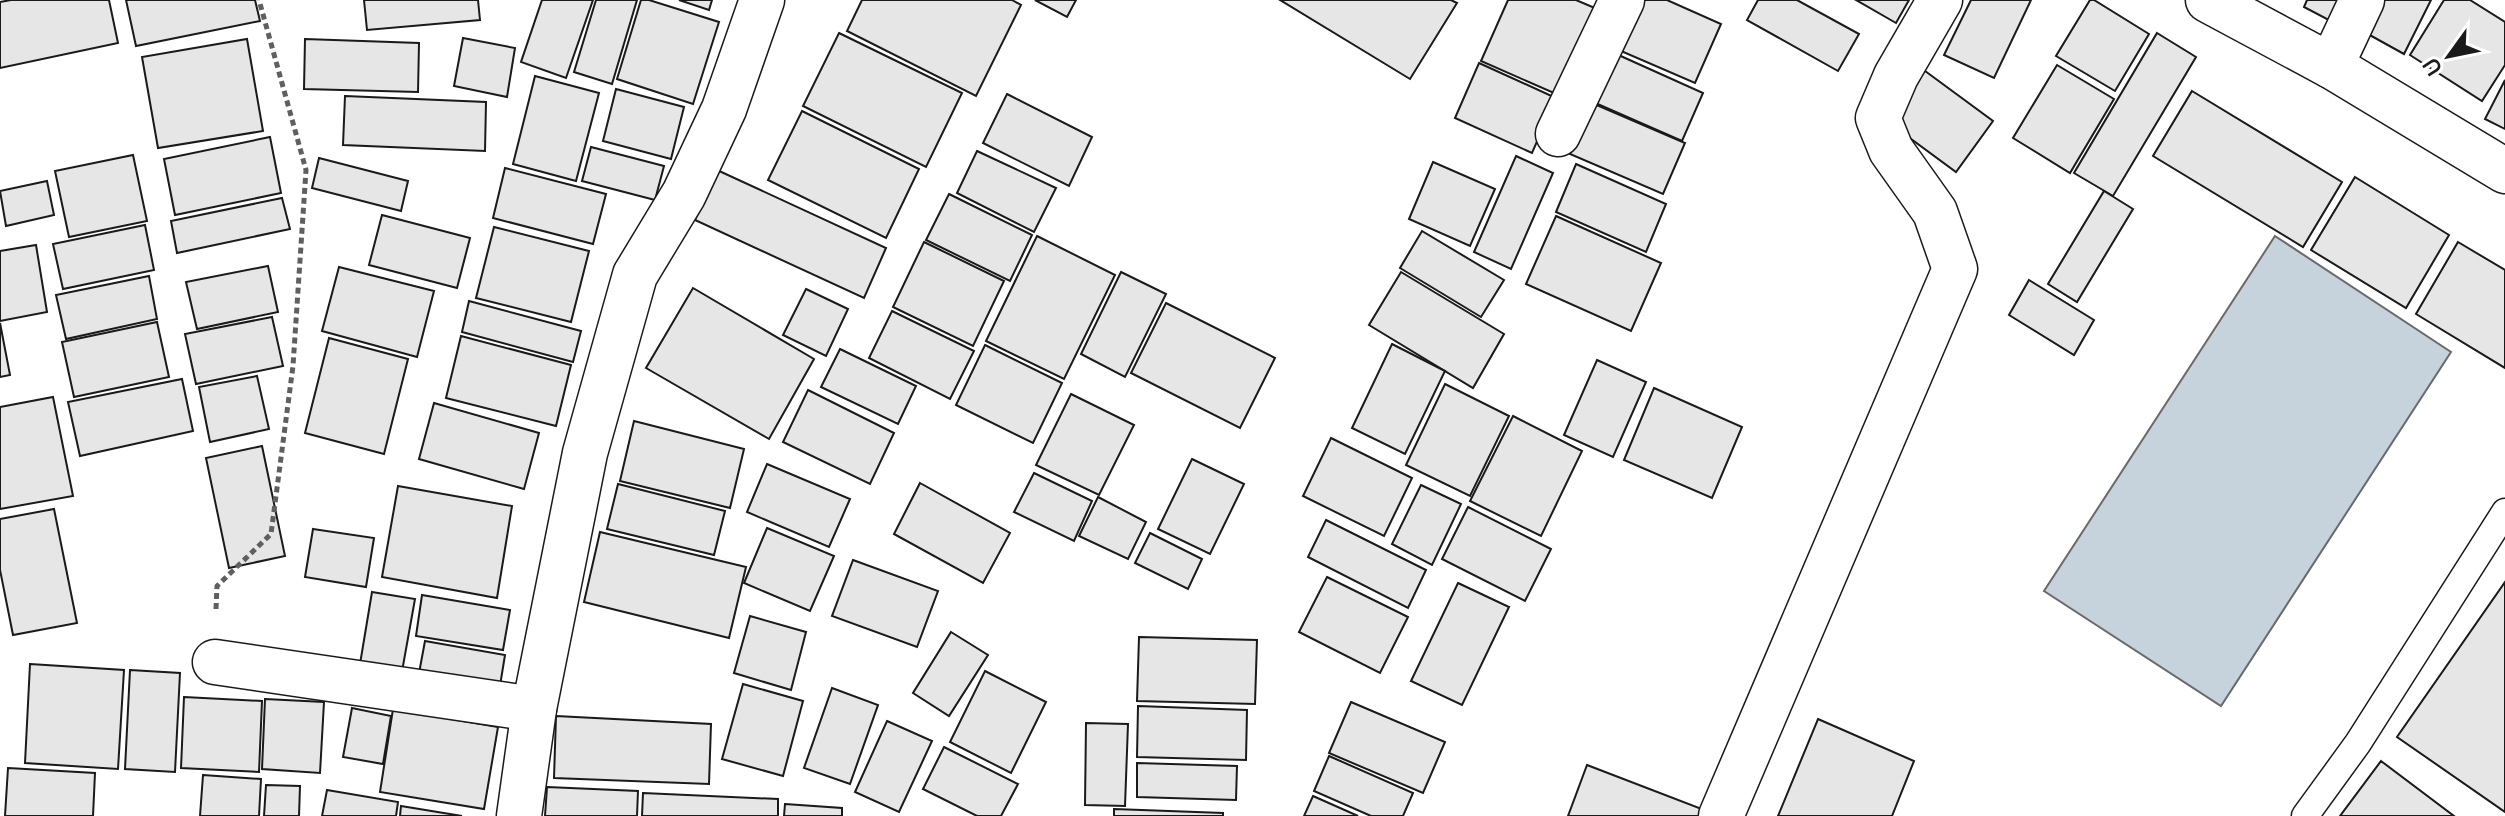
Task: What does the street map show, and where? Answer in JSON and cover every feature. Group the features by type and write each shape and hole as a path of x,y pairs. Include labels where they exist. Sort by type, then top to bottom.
{"main road":[{"path":"519,816 534,709 585,453 635,275 684,194 724,109 762,0"},
{"path":"1558,134 1622,0"},
{"path":"1721,816 1955,269 1935,212 1891,150 1878,118 1896,76 1940,0"},
{"path":"2208,0 2331,66 2505,171"},
{"path":"2331,66 2362,0"},
{"path":"215,662 534,709"}],"lane":[{"path":"2305,816 2358,743 2505,512"}],"path":[{"path":"215,662 217,586 271,534 293,366 306,170 259,0"}],"shaded area":[{"path":"2275,236 2451,352 2221,706 2044,591"}],"building":[{"path":"109,0 118,43 0,68 0,2"},
{"path":"126,0 255,0 260,21 136,46"},
{"path":"364,0 478,0 480,20 367,30"},
{"path":"542,0 593,0 566,78 521,62"},
{"path":"596,0 637,0 612,84 574,72"},
{"path":"641,0 719,22 693,104 617,79"},
{"path":"679,0 712,0 709,10"},
{"path":"862,0 1012,0 1021,5 976,96 847,31"},
{"path":"1035,0 1076,0 1067,17"},
{"path":"1280,0 1451,0 1457,3 1410,79"},
{"path":"1508,0 1576,0 1602,11 1563,97 1481,61"},
{"path":"1634,0 1667,0 1721,24 1695,83 1614,48"},
{"path":"1758,0 1797,0 1859,34 1838,71 1747,20"},
{"path":"1856,0 1909,0 1896,23"},
{"path":"1971,0 2031,0 1994,78 1944,55"},
{"path":"2090,0 2149,34 2115,91 2056,56"},
{"path":"2307,0 2356,0 2342,27 2304,7"},
{"path":"2371,0 2431,0 2404,54 2357,28"},
{"path":"2444,0 2470,0 2505,22 2505,65 2482,101 2410,55"},
{"path":"839,33 962,93 926,167 803,106"},
{"path":"2157,33 2196,57 2113,196 2074,173"},
{"path":"463,38 515,48 507,97 454,86"},
{"path":"247,39 263,131 158,148 142,57"},
{"path":"305,39 419,43 418,92 304,89"},
{"path":"1614,53 1703,93 1682,141 1593,102"},
{"path":"1479,63 1556,98 1532,153 1455,118"},
{"path":"2057,65 2114,99 2070,173 2013,138"},
{"path":"1921,68 1993,121 1956,172 1884,119"},
{"path":"535,76 599,93 576,181 513,164"},
{"path":"2505,80 2505,129 2485,119"},
{"path":"616,89 684,107 671,159 603,141"},
{"path":"2192,91 2342,182 2303,247 2153,156"},
{"path":"1007,94 1092,137 1069,186 983,143"},
{"path":"345,96 486,102 485,151 343,145"},
{"path":"1592,103 1685,143 1663,194 1570,154"},
{"path":"802,111 919,169 886,238 768,180"},
{"path":"270,137 281,193 175,215 164,159"},
{"path":"591,147 664,166 655,200 582,181"},
{"path":"977,151 1056,188 1034,232 957,193"},
{"path":"133,155 147,221 69,237 55,171"},
{"path":"1516,156 1553,173 1511,269 1474,252"},
{"path":"319,158 408,181 401,211 312,188"},
{"path":"1433,162 1495,189 1470,246 1409,219"},
{"path":"1576,164 1666,204 1646,252 1556,212"},
{"path":"505,168 606,194 593,244 493,218"},
{"path":"717,170 886,248 864,298 695,220"},
{"path":"2355,177 2449,235 2406,308 2311,250"},
{"path":"47,181 54,215 6,226 0,191"},
{"path":"2104,191 2133,209 2077,302 2048,284"},
{"path":"949,194 1032,235 1010,281 926,240"},
{"path":"282,198 290,229 177,253 171,221"},
{"path":"382,215 470,238 457,288 369,265"},
{"path":"1556,216 1661,263 1631,331 1526,284"},
{"path":"145,225 154,270 63,289 53,244"},
{"path":"494,227 589,251 571,322 476,298"},
{"path":"1422,231 1504,280 1481,317 1400,268"},
{"path":"1037,236 1115,275 1064,379 986,341"},
{"path":"924,242 1004,281 973,346 893,307"},
{"path":"2458,242 2505,270 2505,368 2416,314"},
{"path":"36,245 47,312 0,321 0,251"},
{"path":"268,266 278,312 197,329 186,282"},
{"path":"339,267 434,291 417,357 322,331"},
{"path":"1121,272 1166,294 1125,377 1081,354"},
{"path":"1401,272 1504,334 1473,388 1369,325"},
{"path":"149,276 157,319 66,339 56,295"},
{"path":"2029,280 2094,320 2074,355 2009,315"},
{"path":"693,288 814,359 769,439 646,368"},
{"path":"806,289 848,309 826,356 783,335"},
{"path":"469,301 581,331 573,362 462,332"},
{"path":"1166,303 1275,358 1240,428 1131,373"},
{"path":"892,311 974,351 950,399 869,358"},
{"path":"272,317 283,366 196,384 185,334"},
{"path":"157,322 169,377 74,397 62,342"},
{"path":"0,323 10,375 0,377"},
{"path":"461,336 571,365 556,426 446,398"},
{"path":"329,338 408,359 384,454 305,433"},
{"path":"1392,344 1445,371 1405,454 1352,428"},
{"path":"985,345 1062,383 1033,443 956,405"},
{"path":"840,349 916,386 898,424 821,387"},
{"path":"1597,360 1646,382 1613,457 1564,435"},
{"path":"257,376 269,429 210,442 199,387"},
{"path":"182,379 193,431 80,456 68,402"},
{"path":"1445,384 1509,416 1470,496 1406,465"},
{"path":"1654,388 1742,427 1712,498 1624,460"},
{"path":"808,390 894,433 870,484 783,442"},
{"path":"1071,394 1134,425 1099,495 1036,465"},
{"path":"53,397 73,496 0,509 0,407"},
{"path":"434,403 539,433 524,489 419,459"},
{"path":"1513,416 1582,451 1541,536 1470,501"},
{"path":"634,421 744,449 730,508 620,481"},
{"path":"1331,438 1412,478 1384,536 1303,496"},
{"path":"262,446 285,556 229,568 206,458"},
{"path":"1192,459 1244,484 1210,554 1158,529"},
{"path":"767,464 850,499 829,547 747,512"},
{"path":"1034,473 1092,501 1074,541 1014,512"},
{"path":"920,483 1010,533 983,583 894,534"},
{"path":"618,484 725,511 714,555 607,529"},
{"path":"1421,485 1461,504 1432,565 1392,544"},
{"path":"398,486 512,506 497,598 382,577"},
{"path":"1098,497 1146,522 1128,559 1079,536"},
{"path":"1468,507 1551,549 1525,601 1442,559"},
{"path":"54,509 77,623 13,635 0,570 0,519"},
{"path":"1326,520 1426,570 1408,608 1308,557"},
{"path":"767,528 834,556 810,611 744,583"},
{"path":"313,529 374,538 366,587 305,577"},
{"path":"600,532 746,567 729,638 584,602"},
{"path":"1150,533 1202,559 1188,589 1135,563"},
{"path":"853,560 938,591 917,647 832,616"},
{"path":"1327,577 1408,617 1380,673 1299,632"},
{"path":"2505,582 2505,812 2397,737"},
{"path":"1458,583 1509,607 1462,705 1411,681"},
{"path":"372,592 415,599 401,677 359,670"},
{"path":"422,595 510,610 503,650 416,636"},
{"path":"750,616 806,632 791,690 734,673"},
{"path":"951,632 988,655 949,716 913,693"},
{"path":"1139,637 1257,640 1255,704 1137,701"},
{"path":"425,641 505,655 498,698 417,684"},
{"path":"30,664 124,670 118,769 25,763"},
{"path":"130,670 180,673 175,772 125,769"},
{"path":"985,671 1046,702 1011,773 950,742"},
{"path":"743,684 803,701 783,776 722,759"},
{"path":"832,688 878,705 850,784 804,768"},
{"path":"184,697 262,701 259,772 181,768"},
{"path":"265,699 324,702 320,773 262,769"},
{"path":"1351,702 1445,742 1423,793 1329,753"},
{"path":"1138,706 1247,710 1246,760 1137,757"},
{"path":"352,708 391,716 383,764 343,757"},
{"path":"393,709 498,727 484,809 380,792"},
{"path":"556,716 711,724 709,784 554,778"},
{"path":"1818,719 1914,761 1892,816 1778,816"},
{"path":"887,721 932,741 899,812 855,792"},
{"path":"1086,723 1128,724 1125,806 1085,805"},
{"path":"944,747 1018,784 1001,816 977,816 923,789"},
{"path":"1329,756 1413,793 1403,816 1371,816 1314,791"},
{"path":"2381,761 2454,816 2340,816"},
{"path":"1137,763 1237,766 1236,800 1137,797"},
{"path":"1587,765 1707,811 1705,816 1568,816"},
{"path":"8,768 95,773 93,816 5,816"},
{"path":"203,775 261,779 259,816 200,816"},
{"path":"266,785 300,786 299,816 264,816"},
{"path":"547,787 638,791 637,816 545,816"},
{"path":"327,790 398,802 396,816 322,816"},
{"path":"643,793 778,799 778,816 642,816"},
{"path":"1313,796 1358,816 1304,816"},
{"path":"785,804 842,808 842,816 784,816"},
{"path":"401,806 462,816 400,816"},
{"path":"1114,809 1223,813 1223,816 1114,816"}]}
